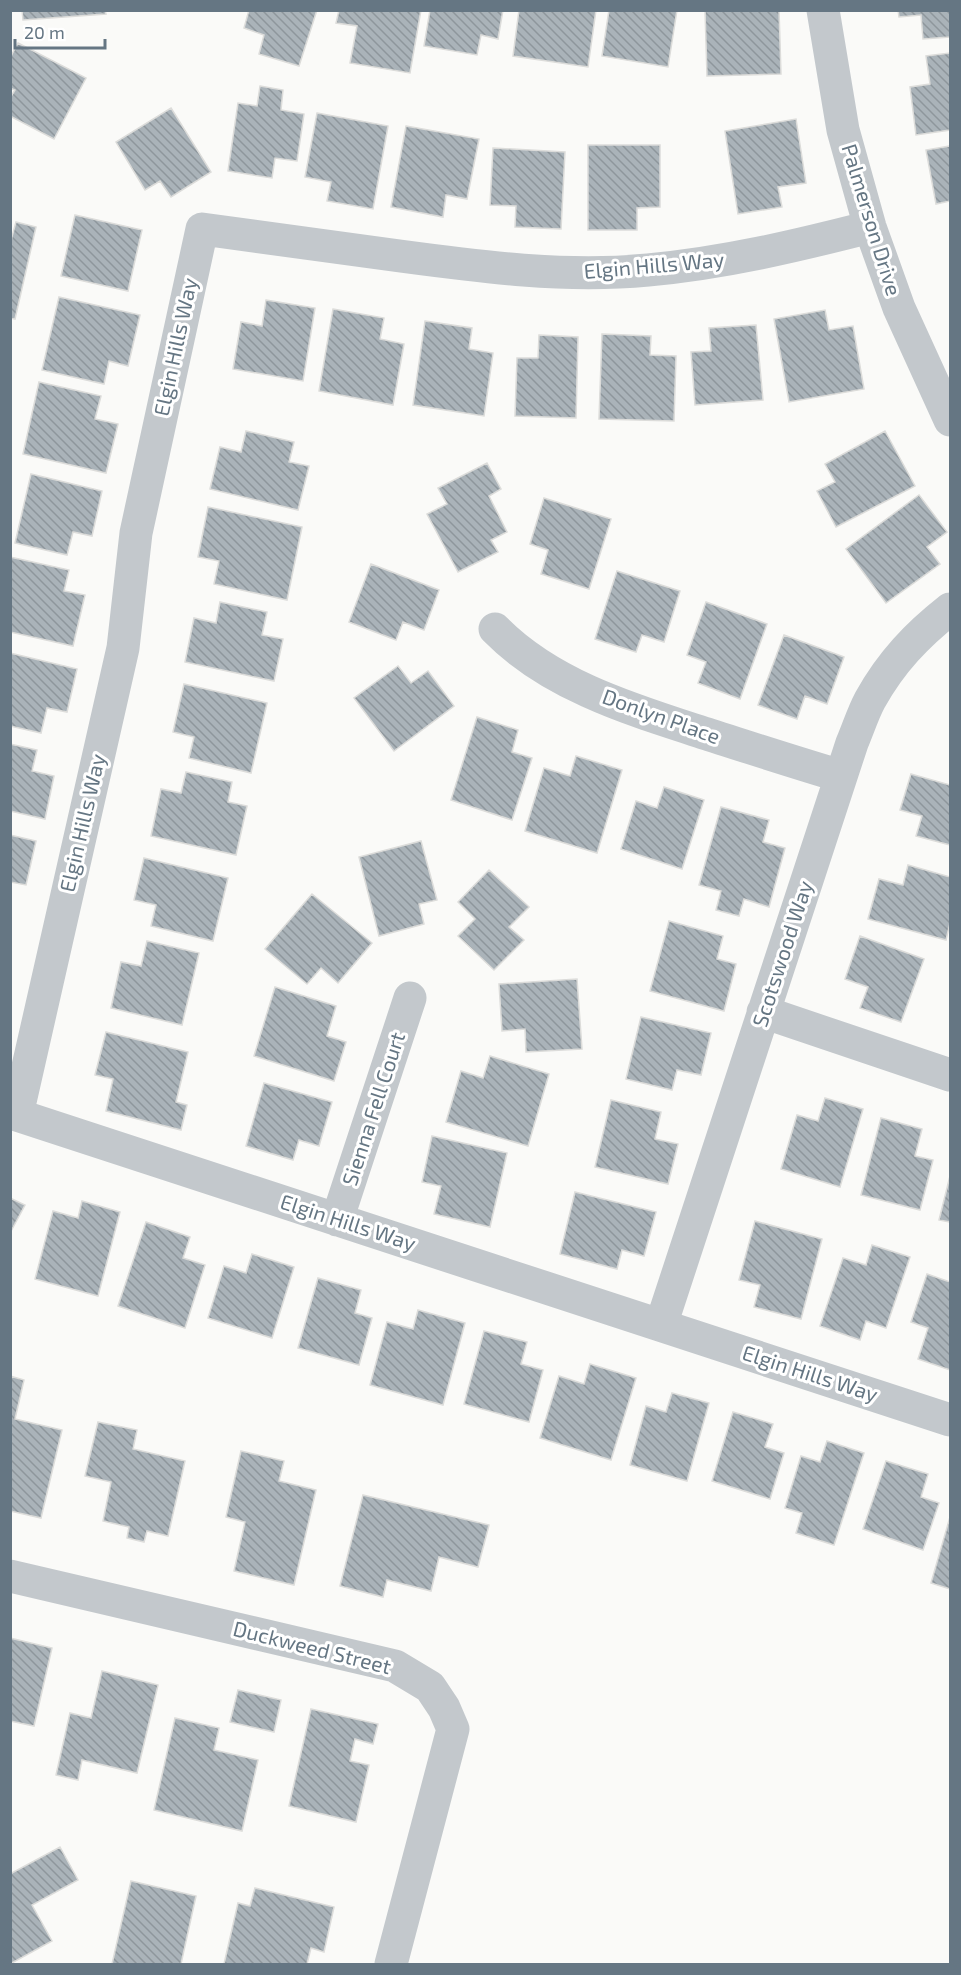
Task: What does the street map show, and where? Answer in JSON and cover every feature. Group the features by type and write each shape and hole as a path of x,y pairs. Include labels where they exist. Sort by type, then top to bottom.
{"street":[{"name":"Palmerson Drive","path":"823,10 843,129 870,227 899,308 951,420"},
{"name":"Elgin Hills Way","path":"870,227 785,249 723,261 646,271 585,273 492,269 202,229 136,533 123,648 17,1115 951,1420"},
{"name":"Scotswood Way","path":"661,1325 852,743 869,701 889,669 920,633 951,609"},
{"name":"Donlyn Place","path":"495,629 536,663 578,687 655,717 841,777"},
{"name":"Sienna Fell Court","path":"337,1220 410,998"},
{"path":"763,1012 951,1075"},
{"name":"Duckweed Street","path":"10,1576 395,1666 430,1687 444,1708 453,1729 391,1965"}],"building":[{"path":"22,10 105,10 106,14 23,20"},
{"path":"249,10 317,10 299,66 259,54 264,35 244,28"},
{"path":"339,10 421,10 410,73 350,63 357,26 336,23"},
{"path":"430,10 503,10 498,39 481,35 477,55 424,46"},
{"path":"519,10 596,10 588,67 513,56"},
{"path":"609,10 677,10 668,67 602,56"},
{"path":"705,10 779,10 781,74 707,76"},
{"path":"898,10 950,10 950,37 923,39 921,15 899,17"},
{"path":"18,43 86,78 54,139 10,116 10,98 15,90 10,88 10,58"},
{"path":"950,53 950,130 916,135 910,87 930,84 926,56"},
{"path":"260,86 283,90 281,110 304,114 297,161 275,158 272,178 228,171 238,103 257,106"},
{"path":"171,108 211,172 171,197 160,181 145,190 116,142"},
{"path":"317,113 388,126 373,209 327,201 331,182 305,177"},
{"path":"796,119 806,183 778,187 782,207 738,214 725,131"},
{"path":"406,126 479,139 467,199 446,195 443,217 391,207"},
{"path":"588,145 660,145 660,207 637,208 637,230 588,230"},
{"path":"950,146 950,201 936,204 926,150"},
{"path":"493,148 565,152 561,229 515,227 516,206 490,205"},
{"path":"75,215 142,230 128,291 61,276"},
{"path":"16,222 36,227 15,319 10,318 10,244"},
{"path":"59,297 140,315 128,366 109,361 104,384 42,370"},
{"path":"266,300 315,308 303,381 233,369 241,322 262,326"},
{"path":"333,309 384,318 380,339 404,344 393,405 319,391"},
{"path":"825,310 829,330 853,326 864,389 789,402 774,319"},
{"path":"425,321 472,328 469,349 493,353 484,416 413,405"},
{"path":"756,325 763,400 695,405 691,352 711,351 709,328"},
{"path":"602,334 651,336 650,355 676,356 674,421 599,419"},
{"path":"539,335 578,337 576,418 515,416 517,358 538,358"},
{"path":"39,382 101,396 95,419 118,424 106,473 23,454"},
{"path":"246,431 294,442 289,462 309,466 298,510 210,489 220,447 241,452"},
{"path":"885,431 915,486 836,527 817,491 835,482 825,464"},
{"path":"487,463 501,489 489,496 507,532 491,540 498,552 458,572 427,514 447,504 438,488"},
{"path":"31,474 102,491 92,536 73,532 67,555 15,543"},
{"path":"919,495 947,532 927,547 940,564 886,603 846,549"},
{"path":"544,498 611,519 589,589 541,574 548,550 530,544"},
{"path":"208,507 302,527 287,600 214,584 219,561 198,557"},
{"path":"10,557 69,570 64,591 85,595 73,646 10,632"},
{"path":"371,564 439,590 424,630 403,622 396,640 349,622"},
{"path":"617,571 680,591 664,642 642,635 636,652 595,639"},
{"path":"220,602 267,612 262,635 283,639 274,681 185,662 194,618 216,623"},
{"path":"706,602 767,624 740,699 698,683 706,662 687,655"},
{"path":"784,635 844,657 827,704 805,696 797,719 758,705"},
{"path":"10,653 77,669 67,712 47,708 41,733 10,726"},
{"path":"398,666 411,683 428,671 454,706 394,751 354,698"},
{"path":"184,684 267,703 251,773 189,758 194,737 173,732"},
{"path":"477,717 518,730 512,752 532,758 512,820 451,800"},
{"path":"10,744 37,750 32,771 54,776 45,819 10,811"},
{"path":"576,756 622,770 597,853 525,831 544,768 570,776"},
{"path":"186,772 232,782 228,802 247,806 236,855 151,836 161,789 181,793"},
{"path":"911,774 950,785 950,845 916,836 922,816 900,810"},
{"path":"664,787 704,800 682,869 621,849 636,801 657,808"},
{"path":"721,807 769,820 763,842 785,848 769,907 744,899 739,916 716,910 721,891 699,885"},
{"path":"10,835 36,841 26,885 10,882"},
{"path":"421,841 437,900 419,904 424,924 379,936 359,857"},
{"path":"144,858 228,878 213,941 151,926 156,905 134,900"},
{"path":"908,865 950,877 950,923 946,940 868,919 879,879 903,885"},
{"path":"489,870 529,907 509,927 524,940 494,970 458,936 475,919 458,902"},
{"path":"312,894 372,943 338,983 321,968 307,984 265,949"},
{"path":"669,921 723,936 717,959 736,964 724,1011 650,991"},
{"path":"860,936 924,959 901,1022 860,1008 868,987 845,979"},
{"path":"147,941 199,953 182,1025 111,1008 121,962 141,966"},
{"path":"577,979 582,1049 526,1052 525,1029 502,1031 499,984"},
{"path":"275,987 336,1006 327,1036 346,1042 334,1081 254,1056"},
{"path":"641,1017 711,1033 701,1075 677,1070 672,1090 626,1079"},
{"path":"106,1032 188,1052 176,1102 187,1105 181,1130 106,1111 113,1079 95,1075"},
{"path":"490,1056 549,1074 528,1146 446,1122 461,1071 483,1078"},
{"path":"264,1083 332,1102 319,1146 299,1140 293,1160 246,1146"},
{"path":"825,1098 863,1109 840,1187 781,1169 797,1115 818,1121"},
{"path":"611,1100 661,1112 655,1139 678,1144 668,1184 595,1167"},
{"path":"881,1118 922,1129 915,1156 933,1160 920,1210 861,1195"},
{"path":"432,1136 507,1153 490,1227 434,1214 441,1186 422,1182"},
{"path":"950,1176 950,1222 939,1220"},
{"path":"575,1192 656,1212 644,1256 622,1250 617,1269 560,1254"},
{"path":"10,1198 25,1205 10,1233"},
{"path":"82,1201 120,1212 98,1296 35,1279 53,1211 78,1218"},
{"path":"755,1221 822,1239 801,1319 754,1307 760,1285 739,1280"},
{"path":"146,1222 190,1237 183,1258 205,1265 185,1328 118,1306"},
{"path":"872,1245 910,1257 886,1328 866,1321 860,1340 820,1326 843,1258 866,1265"},
{"path":"252,1254 294,1267 272,1338 208,1318 224,1266 246,1273"},
{"path":"927,1274 950,1282 950,1370 918,1359 928,1328 911,1322"},
{"path":"318,1278 361,1290 355,1313 372,1318 359,1365 298,1348"},
{"path":"418,1310 465,1323 443,1405 370,1385 387,1322 413,1329"},
{"path":"484,1331 527,1342 521,1364 543,1370 529,1422 464,1404"},
{"path":"590,1364 636,1378 611,1460 540,1438 559,1376 584,1384"},
{"path":"10,1376 24,1380 15,1419 62,1430 41,1518 10,1511"},
{"path":"672,1393 709,1403 687,1481 630,1465 646,1406 666,1412"},
{"path":"733,1412 773,1424 765,1447 784,1453 770,1499 712,1481"},
{"path":"98,1422 137,1430 133,1449 185,1461 168,1536 147,1531 144,1542 127,1538 129,1527 103,1521 111,1482 85,1476"},
{"path":"827,1441 864,1453 834,1545 796,1533 802,1513 785,1508 801,1456 820,1462"},
{"path":"241,1451 284,1461 279,1481 316,1490 294,1585 234,1571 245,1522 226,1517"},
{"path":"886,1461 928,1474 921,1497 939,1503 923,1550 863,1529"},
{"path":"363,1495 489,1525 478,1567 439,1557 431,1591 387,1580 383,1597 340,1586"},
{"path":"950,1517 950,1589 931,1583"},
{"path":"10,1638 52,1648 34,1726 10,1721"},
{"path":"102,1671 158,1685 137,1773 82,1760 78,1780 56,1775 70,1713 91,1718"},
{"path":"238,1690 281,1700 274,1732 230,1722"},
{"path":"311,1709 378,1724 373,1744 355,1739 350,1761 369,1765 356,1822 289,1806"},
{"path":"175,1718 219,1728 214,1750 258,1760 242,1831 154,1810"},
{"path":"60,1847 78,1880 32,1905 52,1941 10,1964 10,1874"},
{"path":"131,1881 196,1896 181,1964 112,1964"},
{"path":"255,1888 334,1907 324,1952 311,1948 307,1964 224,1964 238,1903 250,1906"}]}
